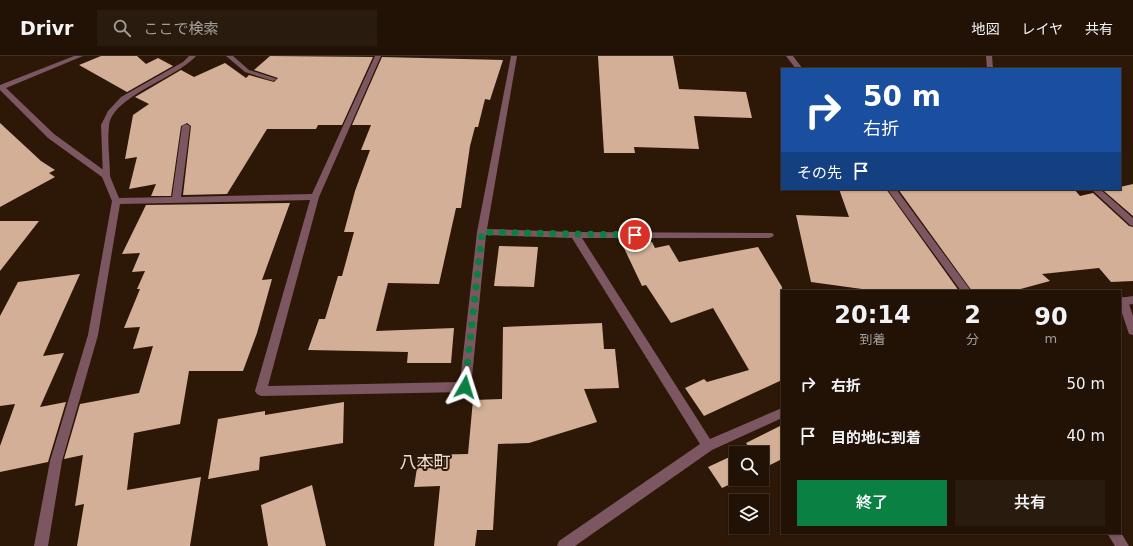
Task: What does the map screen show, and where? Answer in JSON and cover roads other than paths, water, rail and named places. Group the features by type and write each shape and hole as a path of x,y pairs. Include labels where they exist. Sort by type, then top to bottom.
{"street":[{"path":"80,56 1,87 51,136 106,176"},
{"path":"41,546 56,461 93,335 116,201 106,176 105,125 112,111 124,99 185,63 193,56"},
{"path":"228,56 247,71 273,79"},
{"path":"378,56 315,196 261,391 465,387 482,232 514,56"},
{"path":"789,56 799,68"},
{"path":"989,56 990,68"},
{"path":"176,200 186,126"},
{"path":"892,190 965,290"},
{"path":"1096,190 1133,223"},
{"path":"116,201 315,196"},
{"path":"482,232 575,235 769,235"},
{"path":"575,235 708,446"},
{"path":"1125,301 1133,331"},
{"path":"564,546 708,446 781,413"},
{"path":"1115,534 1122,546"}],"district":[{"name":"八本町","path":"425,462"}]}
